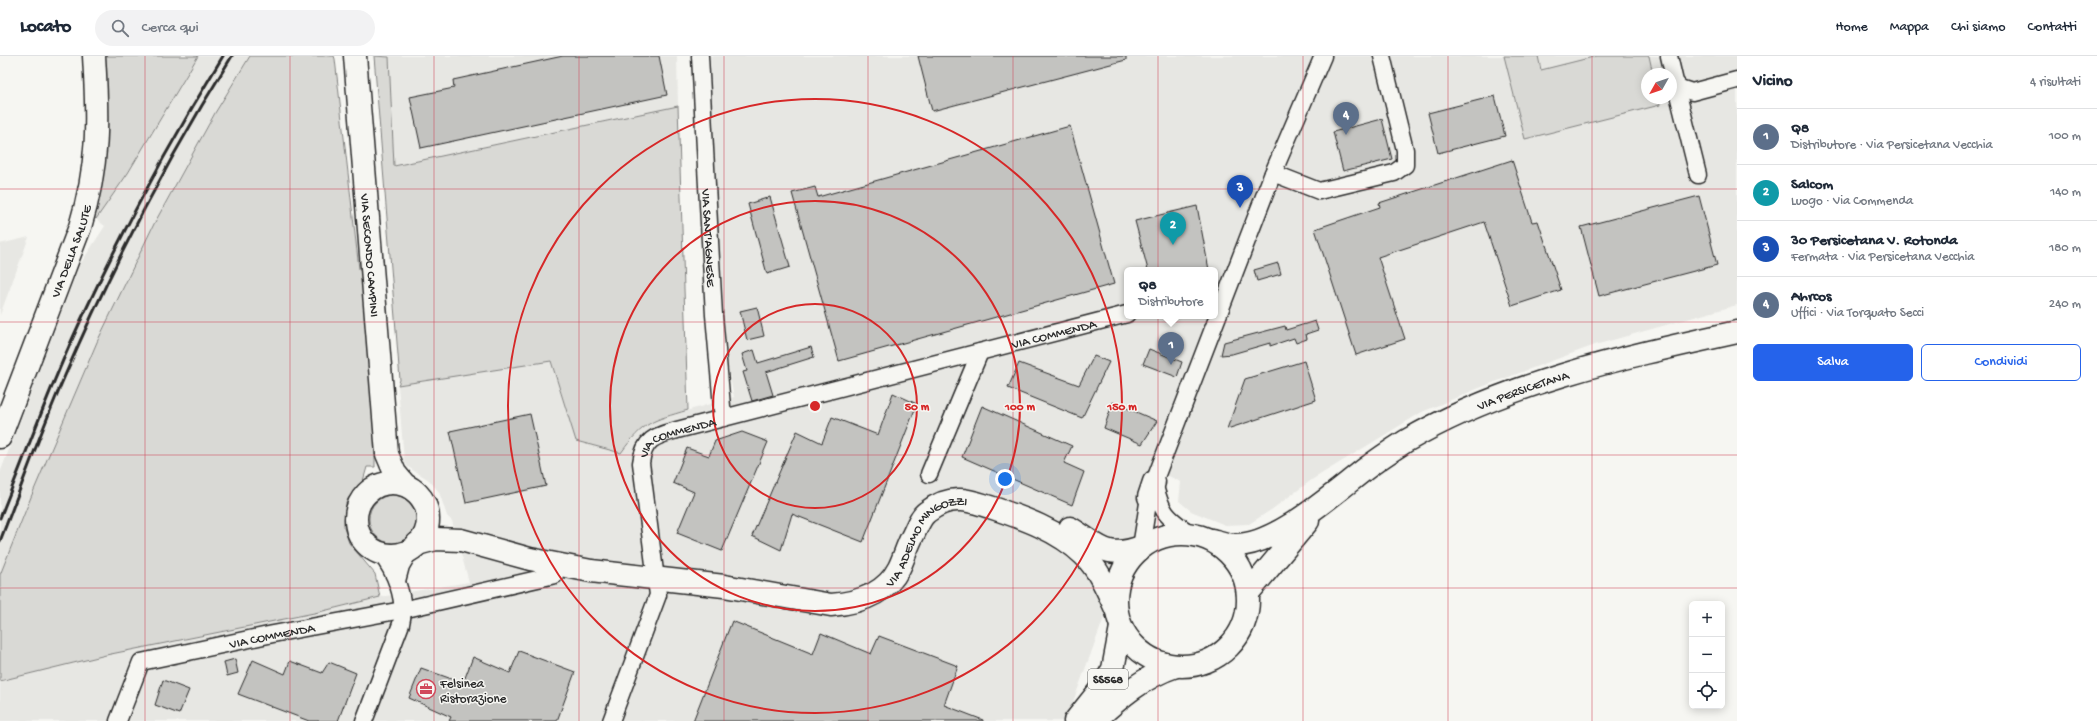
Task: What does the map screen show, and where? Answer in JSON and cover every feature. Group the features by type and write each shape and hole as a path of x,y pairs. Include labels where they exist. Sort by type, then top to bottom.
{"street":[{"name":"VIA DELLA SALUTE","path":"0,437 80,227 88,200 96,160 98,128 94,56"},
{"name":"VIA SECONDO CAMPINI","path":"355,56 387,454 395,473 405,485"},
{"name":"VIA SANT'AGNESE","path":"700,56 713,308 723,418"},
{"path":"1218,300 1323,56"},
{"path":"1273,173 1320,191 1394,173 1405,165 1405,150 1382,56"},
{"path":"1669,56 1672,68"},
{"path":"1677,84 1680,88 1692,92 1737,80"},
{"path":"1677,90 1698,174"},
{"path":"1688,134 1687,99 1692,92"},
{"name":"VIA COMMENDA","path":"611,721 658,595 642,478 642,452 648,442 658,435 1124,315"},
{"path":"1141,547 1152,489 1212,319"},
{"name":"VIA PERSICETANA","path":"1212,540 1235,545 1252,542 1283,528 1331,497 1365,469 1406,441 1449,418 1506,394 1562,375 1632,355 1737,332"},
{"path":"930,474 980,352"},
{"name":"VIA SECONDO CAMPINI","path":"367,493 381,474 387,454"},
{"path":"364,721 401,624 402,610 397,581 391,567 380,553 364,542 359,532 356,522 360,501 367,493 385,484 405,485 422,499 426,509 440,528 460,540"},
{"name":"VIA ADELMO MINGOZZI","path":"724,586 838,592 863,585 878,574 887,564 912,508 932,492 943,488 958,486 971,487 998,496 1061,522 1094,544 1113,553 1124,553 1141,547"},
{"path":"1152,489 1170,520 1191,534 1212,540 1230,554 1236,562 1246,582 1248,593 1247,614 1239,634 1233,643 1207,661 1186,666 1176,666 1162,663 1138,649 1119,618 1116,592 1120,575 1129,560 1141,547 1164,536 1191,534"},
{"name":"VIA PERSICETANA","path":"1248,593 1292,539 1331,497"},
{"name":"VIA ADELMO MINGOZZI","path":"656,578 724,586 831,605 861,600 877,592 894,577 910,540 926,513 941,503 958,500 976,503 1013,515 1044,528 1070,543 1084,555 1103,578 1119,618"},
{"path":"397,581 401,566 426,528 426,509"},
{"path":"380,553 398,554 414,546 436,539 460,540 530,559 591,571 656,578"},
{"name":"VIA COMMENDA","path":"118,721 141,662 402,610 555,575"},
{"name":"SS568","path":"1075,721 1103,686 1113,669 1119,618"},
{"name":"SS568","path":"1094,721 1136,686 1156,673 1176,666"}],"shaded area":[{"path":"105,56 198,56 128,173 96,219 93,217 105,157 107,97"},
{"path":"198,56 250,56 215,113 154,224 97,342 0,575 0,473 79,266 105,226 96,219 128,173"},
{"path":"250,56 334,56 335,59 359,269 361,269 375,448 375,467 367,467 363,481 349,497 346,503 344,528 349,543 375,574 380,597 319,612 106,655 0,681 0,575 31,497 97,342 154,224 215,113"},
{"path":"374,56 389,57 394,166 678,106 688,410 657,420 643,428 636,434 621,453 576,441 551,361 398,385 400,380"},
{"path":"389,56 677,56 678,106 394,166"},
{"path":"710,56 1737,56 1737,305 1595,345 1484,386 1422,412 1313,479 1271,510 1249,524 1225,525 1191,511 1179,501 1181,482 1158,471 1066,721 0,721 0,681 106,655 319,612 380,597 469,582 452,521 447,516 439,492 429,480 408,467 404,461 398,385 551,361 576,441 621,453 643,427 655,420 734,397 723,344 714,186"},
{"path":"1504,56 1538,56 1541,70 1597,56 1649,56 1652,68 1641,68 1641,104 1660,105 1525,139"},
{"path":"29,237 0,315 0,244"},
{"path":"393,495 402,497 410,502 415,510 417,519 415,528 410,536 402,541 393,543 384,541 376,536 371,528 369,519 371,510 376,502 384,497"}],"building":[{"path":"563,56 659,56 667,95 421,148 410,97 454,88 453,80"},
{"path":"918,56 1126,56 1126,60 932,111"},
{"path":"1495,96 1505,136 1438,153 1428,113"},
{"path":"1382,119 1392,159 1343,171 1333,132"},
{"path":"1070,126 1114,284 839,361 792,193 815,187 818,197"},
{"path":"1512,160 1532,222 1538,221 1561,290 1512,306 1484,222 1378,257 1405,339 1356,355 1315,229 1380,207 1379,203"},
{"path":"1699,196 1717,265 1599,296 1581,227"},
{"path":"770,197 790,267 767,274 748,204"},
{"path":"1197,206 1208,267 1147,267 1135,221"},
{"path":"1278,263 1281,274 1257,281 1254,270"},
{"path":"757,307 764,336 747,340 740,311"},
{"path":"1315,321 1318,330 1306,334 1307,339 1296,343 1294,338 1270,346 1270,343 1232,354 1221,355 1224,342 1285,326 1286,330"},
{"path":"811,347 814,357 766,372 773,395 752,401 743,372 747,371 742,354 754,350 758,363"},
{"path":"1149,349 1182,362 1177,377 1143,364"},
{"path":"1094,356 1109,362 1082,418 1008,388 1019,363 1079,385"},
{"path":"1304,361 1316,400 1227,429 1245,379"},
{"path":"893,393 917,404 863,542 792,514 781,550 752,536 797,431 822,443 832,417 878,435"},
{"path":"1113,402 1157,421 1142,444 1104,428"},
{"path":"982,406 1072,446 1064,463 1084,472 1072,505 962,457"},
{"path":"530,414 546,486 466,503 450,431"},
{"path":"742,432 768,442 722,551 677,533 694,492 673,483 687,448 709,456 715,441"},
{"path":"732,621 813,654 821,633 871,654 879,636 958,666 944,705 983,721 693,721"},
{"path":"519,651 575,672 557,721 449,721 451,717 409,698 421,668 463,683 473,657 510,673"},
{"path":"235,659 238,673 227,676 224,662"},
{"path":"253,660 285,674 290,661 322,673 329,662 356,673 338,721 309,721 238,694"},
{"path":"163,680 189,690 179,714 155,705"}],"railway":[{"path":"0,518 65,356 104,271 187,116 223,56"},
{"path":"0,541 38,440 81,338 120,256 185,135 232,56"}],"place":[{"name":"Ahrcos","path":"1346,135"},
{"name":"30 Persicetana V. Rotonda","path":"1240,208"},
{"name":"Salcom","path":"1173,245"},
{"name":"Q8","path":"1171,365"},
{"name":"Felsinea Ristorazione","path":"426,689"}]}
